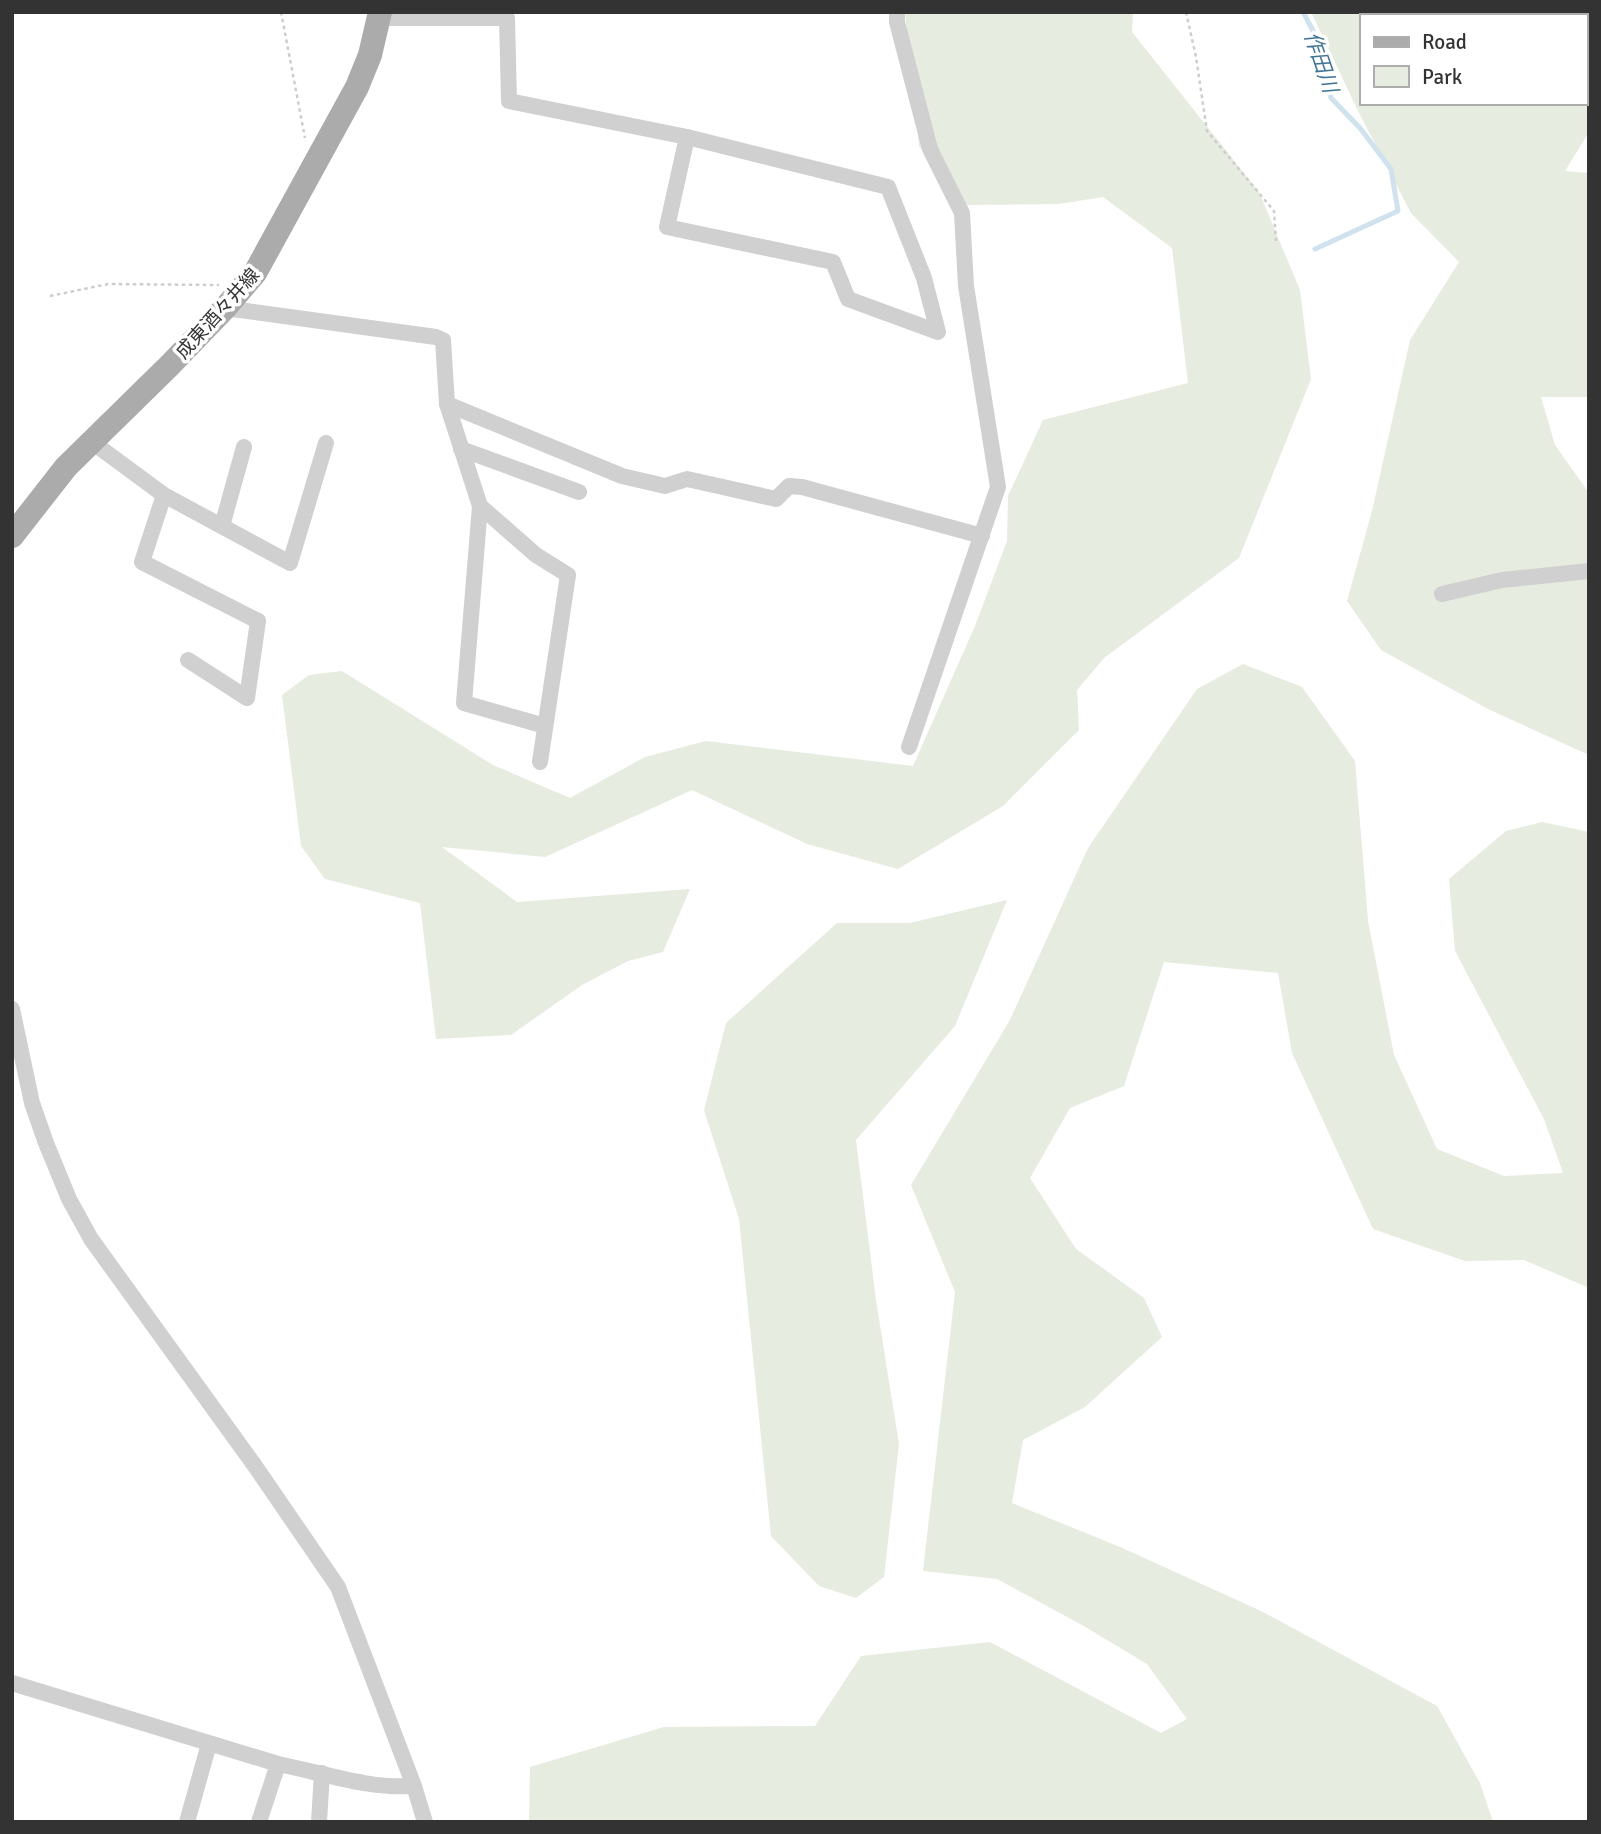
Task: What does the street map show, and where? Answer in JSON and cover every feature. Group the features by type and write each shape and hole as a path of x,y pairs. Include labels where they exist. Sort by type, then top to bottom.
{"main road":[{"name":"成東酒々井線","path":"12,536 65,467 231,301 255,273 357,87 370,55 379,15"}],"street":[{"path":"897,12 897,22 930,149 962,213 966,286 998,487 909,747"},
{"path":"379,15 507,18 509,101 687,137 888,187 924,278 938,332 848,299 833,261 667,227 687,137"},
{"path":"231,301 443,340 447,404 480,506 464,703 545,726"},
{"path":"447,404 622,476 665,486 687,479 776,499 789,486 802,487 982,536"},
{"path":"92,442 164,495 290,563 326,443"},
{"path":"222,526 244,447"},
{"path":"461,449 579,492"},
{"path":"164,495 142,562 258,621 247,698 188,660"},
{"path":"480,506 536,555 568,575 540,762"},
{"path":"1442,594 1502,580 1589,571"},
{"path":"12,1009 32,1103 69,1199 91,1239 255,1466 338,1587 414,1786 425,1822"},
{"path":"12,1683 278,1764 360,1784 390,1788 414,1786"},
{"path":"187,1822 209,1744"},
{"path":"259,1822 278,1764"},
{"path":"319,1822 322,1773"}],"path":[{"path":"281,12 311,172"},
{"path":"1186,12 1207,131 1275,211 1276,241"},
{"path":"50,296 108,284 221,285 231,301"}],"green space":[{"path":"905,12 1133,12 1132,32 1259,192 1300,290 1311,379 1239,558 1104,658 1077,690 1079,730 1003,806 898,869 807,844 692,790 545,857 442,847 517,902 690,889 663,952 628,961 582,985 511,1035 436,1039 420,903 325,879 301,846 282,695 309,675 342,671 493,765 570,798 645,757 706,741 913,766 975,626 1007,541 1008,496 1043,420 1188,383 1172,248 1103,197 1059,204 967,205 919,146"},
{"path":"1311,12 1589,12 1589,132 1565,171 1589,173 1589,397 1541,397 1555,445 1589,493 1589,755 1488,709 1381,650 1347,601 1372,511 1410,340 1459,262 1411,213"},
{"path":"1243,664 1302,687 1355,761 1368,921 1394,1055 1437,1149 1504,1176 1563,1173 1544,1119 1455,951 1449,879 1506,831 1542,822 1589,832 1589,1288 1524,1260 1465,1261 1373,1229 1292,1053 1278,973 1164,962 1124,1086 1070,1108 1030,1178 1076,1249 1144,1298 1162,1337 1085,1407 1023,1440 1012,1503 1120,1547 1261,1611 1437,1706 1480,1783 1493,1822 529,1822 530,1767 664,1727 815,1726 861,1656 990,1642 1161,1733 1187,1719 1147,1664 1082,1625 997,1579 923,1571 955,1292 911,1185 1010,1020 1088,848 1197,689"},
{"path":"1007,900 955,1026 856,1140 876,1300 899,1444 884,1577 856,1598 819,1586 771,1536 739,1219 704,1110 726,1023 837,923 910,923"}],"waterway":[{"name":"作田川","path":"1303,12 1319,42 1327,67 1331,98 1360,128 1391,169 1398,211 1315,249"}]}
